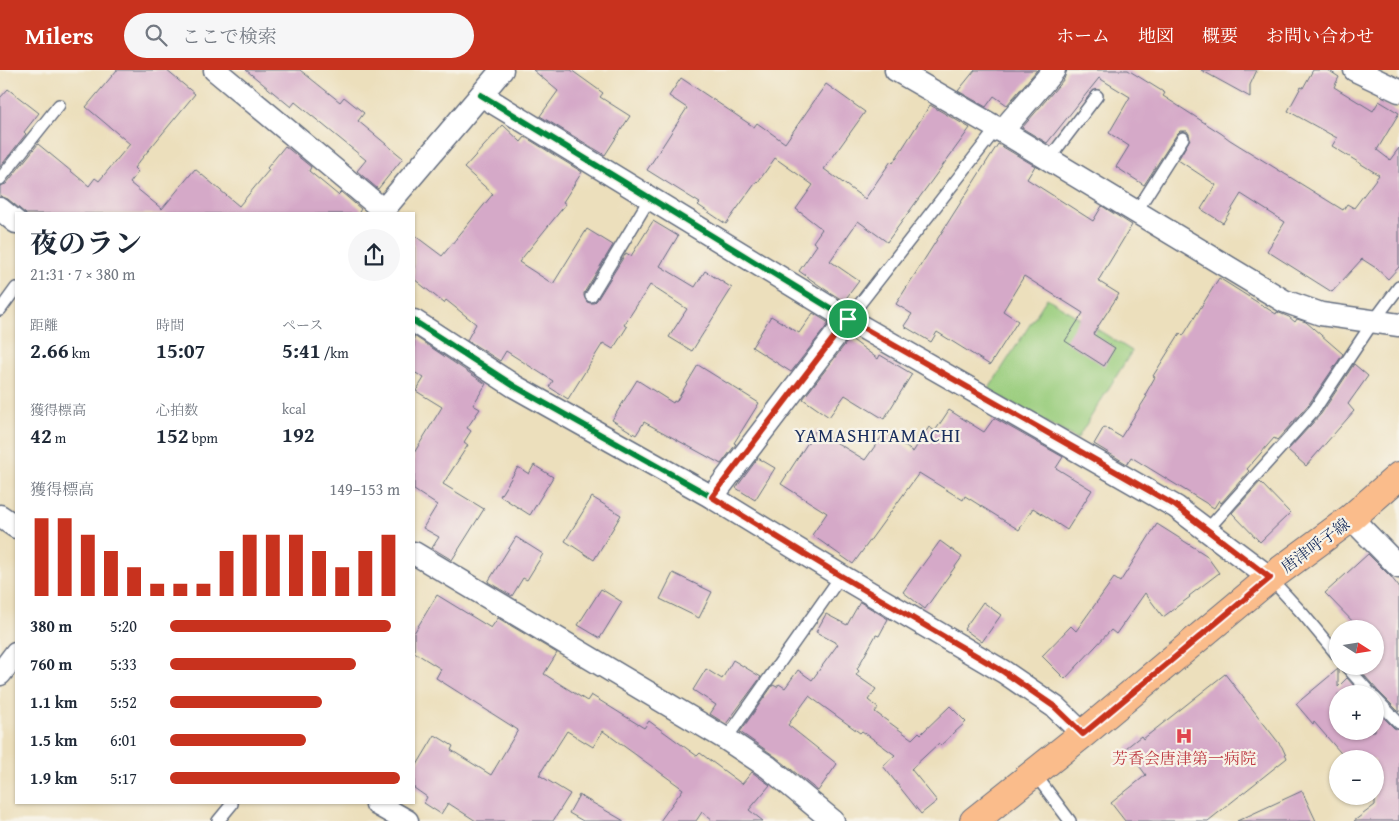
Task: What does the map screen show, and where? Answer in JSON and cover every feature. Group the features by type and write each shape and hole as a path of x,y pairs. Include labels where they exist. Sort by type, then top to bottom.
{"main road":[{"name":"唐津呼子線","path":"974,821 1083,734 1270,578 1351,518 1399,476"}],"street":[{"path":"214,70 382,212 502,70"},
{"path":"896,70 1002,131 1284,301 1321,314 1399,325"},
{"path":"1002,131 1054,70"},
{"path":"1355,70 1399,91"},
{"path":"481,96 848,319 1176,506 1270,578"},
{"path":"0,209 15,221"},
{"path":"712,497 848,319"},
{"path":"415,322 514,386 712,497 1004,672 1055,707 1083,734"},
{"path":"0,516 15,526"},
{"path":"1351,518 1399,567"},
{"path":"415,554 726,739 768,767 833,821"},
{"path":"0,674 15,654"},
{"path":"378,804 407,821"}],"lane":[{"path":"1049,159 1097,96"},
{"path":"0,179 59,105"},
{"path":"848,319 990,137 1002,131"},
{"path":"1136,212 1183,138"},
{"path":"591,296 650,198"},
{"path":"1206,530 1315,408 1399,287"},
{"path":"0,310 15,289"},
{"path":"726,739 841,576"},
{"path":"1270,578 1329,645"},
{"path":"1354,675 1363,685"},
{"path":"1384,707 1399,723"},
{"path":"1034,773 1070,821"},
{"path":"218,821 232,804"}],"green space":[{"path":"1047,298 1132,351 1077,439 988,390"}],"building":[{"path":"117,70 166,70 195,94 134,168 138,172 130,183 162,209 195,169 239,206 269,170 267,168 285,146 311,167 309,171 338,195 341,192 361,209 359,212 24,212 8,199 0,196 0,186 6,184 38,144 89,186 95,178 99,181 130,144 86,107"},
{"path":"246,70 300,70 340,102 344,97 364,113 358,121 403,158 378,189 357,171 366,160 295,102 291,107"},
{"path":"533,70 571,70 603,93 600,97 630,116 605,155 540,116 558,91"},
{"path":"975,70 1037,70 1007,105 994,96 986,107 958,91"},
{"path":"1067,70 1128,70 1165,93 1163,96 1230,140 1343,210 1347,204 1354,208 1379,175 1332,146 1337,138 1288,111 1313,70 1328,70 1339,77 1334,87 1373,111 1379,101 1399,113 1377,150 1390,160 1399,148 1399,267 1388,279 1362,259 1332,292 1267,251 1285,222 1241,194 1223,223 1201,209 1216,185 1178,160 1190,139 1187,131 1180,131 1177,134 1144,185 1116,167 1129,146 1109,133 1130,97 1099,78 1047,143 1022,128 1064,79"},
{"path":"1201,70 1257,70 1250,85 1250,97"},
{"path":"681,78 754,127 757,123 785,143 826,84 865,112 824,169 865,199 891,161 893,163 930,105 970,128 887,242 858,221 830,261 859,281 844,301 799,271 817,245 813,242 822,229 796,209 813,185 775,158 726,224 698,205 700,203 647,170 687,108 669,96"},
{"path":"8,89 39,113 24,132 26,134 0,167 0,98"},
{"path":"503,125 521,142 525,137 582,172 563,202 566,204 519,262 553,284 587,229 613,245 584,293 587,302 594,303 597,300 626,253 631,256 653,221 678,236 660,266 695,287 705,271 732,288 692,351 669,337 687,309 650,285 624,325 627,327 613,349 603,343 568,399 549,387 553,381 506,351 500,361 467,340 476,324 446,300 444,303 415,280 415,236 442,256 493,194 464,168"},
{"path":"998,144 1035,166 1027,179 1093,221 1102,206 1132,225 1098,281 1119,294 1093,334 1115,348 1104,366 1065,341 1083,313 1024,276 1003,311 1018,321 990,365 937,332 931,342 904,326 912,314 896,304"},
{"path":"1219,278 1276,314 1277,312 1289,317 1295,322 1297,319 1306,322 1343,354 1309,404 1277,440 1274,438 1247,469 1249,471 1221,503 1219,500 1214,508 1131,457 1127,464 1094,444 1104,427 1121,437 1147,396 1145,395 1155,377 1153,376 1180,333 1183,336"},
{"path":"813,313 829,323 791,372 752,347 771,316 799,333"},
{"path":"415,337 486,384 473,405 480,409 467,428 471,431 464,442 468,445 443,484 484,509 452,560 432,548 439,537 423,528 437,505 415,491 415,451 442,407 416,391 424,378 415,373"},
{"path":"850,338 878,359 880,355 912,374 884,419 845,395 829,417 803,399"},
{"path":"1354,364 1368,376 1348,404 1354,411 1306,466 1288,450 1321,414"},
{"path":"698,365 759,403 734,443 736,444 721,464 644,422 636,435 612,420 637,380 673,403 674,401 676,402"},
{"path":"949,410 984,432 994,418 1063,457 1056,468 1092,490 1067,530 1033,508 1019,530 965,496 963,500 919,473 853,564 812,535 827,513 781,484 816,430 865,460 885,432 913,452 929,427 935,431"},
{"path":"758,458 775,468 755,500 736,488"},
{"path":"534,465 553,477 530,515 500,496 518,467 529,474"},
{"path":"1260,482 1290,513 1260,542 1232,513"},
{"path":"592,497 621,515 594,560 565,541"},
{"path":"1157,524 1206,555 1219,573 1163,617 1145,593 1116,634 1111,630 1065,679 1042,656 1071,626 1076,631 1114,578 1120,582"},
{"path":"516,537 543,554 527,580 523,578 512,596 488,582"},
{"path":"940,541 962,557 925,609 903,592"},
{"path":"1368,554 1399,587 1399,712 1384,697 1384,685 1373,685 1364,675 1384,675 1384,620 1351,620 1325,593"},
{"path":"673,573 712,592 699,618 660,599"},
{"path":"601,589 622,602 600,638 578,625"},
{"path":"437,595 491,628 498,618 557,653 544,674 587,701 591,695 644,728 649,721 697,756 700,753 742,784 752,772 770,785 749,810 763,821 713,821 702,812 696,821 660,821 683,789 603,731 593,747 567,731 539,775 570,794 553,821 476,821 448,803 441,814 424,803 427,797 415,789 415,768 435,735 453,746 451,750 491,775 518,730 436,678 441,669 415,653 415,631"},
{"path":"860,602 888,619 879,636 876,635 857,669 859,671 856,675 876,689 868,700 878,708 875,712 912,739 919,732 921,734 950,706 966,722 941,745 939,743 911,769 937,801 921,814 883,766 895,755 862,731 860,733 809,696 788,725 837,764 818,791 776,757 740,732 773,685 777,687 779,684 785,688 798,670 812,680 838,644 816,632 826,614 847,625"},
{"path":"983,602 1001,615 982,642 964,629"},
{"path":"733,660 761,677 726,724 710,714 716,705 693,690 706,669 722,679"},
{"path":"1225,674 1282,747 1287,758 1208,821 1125,821 1111,803 1146,775 1126,748 1141,736 1143,739"},
{"path":"1331,675 1338,675 1338,685 1329,685 1329,739 1296,704"},
{"path":"1347,678 1353,685 1340,685"},
{"path":"1384,718 1394,728 1399,730 1399,821 1354,821 1375,805 1384,805 1384,750 1338,750 1330,740 1384,740"},
{"path":"1302,791 1316,821 1237,821"},
{"path":"579,795 624,821 583,821 569,813"}],"cycle path":[{"path":"481,95 848,319 1176,507 1270,578"},
{"path":"415,322 514,386 712,497 1004,672 1055,707 1083,734"}],"place":[{"name":"芳香会唐津第一病院","path":"1184,736"}],"district":[{"name":"YAMASHITAMACHI","path":"878,435"}],"route":[{"path":"848,319 1176,506 1270,578 1083,734 1055,707 1004,672 712,497 848,319"}]}
